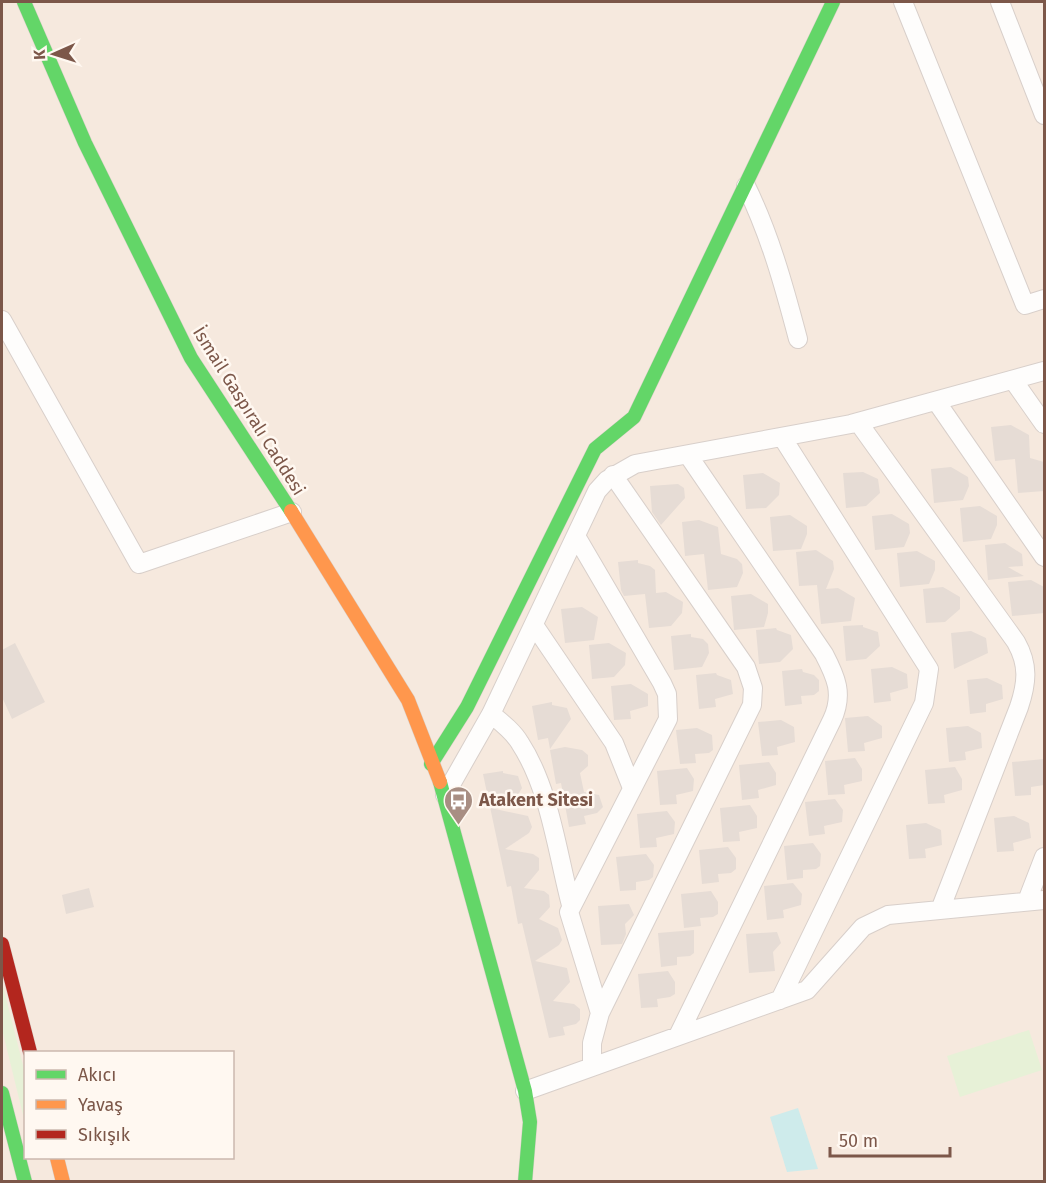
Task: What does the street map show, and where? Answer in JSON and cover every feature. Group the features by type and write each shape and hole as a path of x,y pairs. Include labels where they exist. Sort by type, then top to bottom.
{"main road":[{"name":"İsmail Gaspıralı Caddesi","path":"24,2 85,143 191,358 292,512 408,700 445,795 525,1091 530,1122 525,1182"},
{"path":"432,764 467,707 595,449 634,417 833,2"},
{"path":"2,944 29,1051"},
{"path":"2,1093 25,1182"},
{"path":"57,1159 63,1182"}],"street":[{"path":"903,2 1025,305 1044,299"},
{"path":"1000,2 1044,115"},
{"path":"746,186 762,219 778,264 798,339"},
{"path":"2,320 139,564 292,512"},
{"path":"445,795 491,714 597,491 613,475 635,464 858,422 1044,372"},
{"path":"1013,380 1044,424"},
{"path":"936,401 1044,557"},
{"path":"858,422 1016,642 1026,667 1027,679 1019,707 939,910"},
{"path":"780,1000 924,704 929,678 929,669 923,659 782,437"},
{"path":"678,1036 832,720 840,698 835,675 824,654 688,455"},
{"path":"592,1067 592,1043 600,1013 710,793 754,696 751,678 746,667 613,475"},
{"path":"576,536 667,694 668,719 569,912 600,1013"},
{"path":"534,625 614,742 632,788"},
{"path":"491,714 519,741 531,763 542,792 571,905"},
{"path":"525,1091 807,990 862,927 875,919 888,915 1036,901 1044,857"}],"shaded area":[{"path":"2,2 1044,2 1044,1181 2,1182"}],"green space":[{"path":"2,982 24,1069 24,1119 2,1029"},
{"path":"1029,1030 1042,1070 960,1097 947,1056"}],"water":[{"path":"798,1108 818,1169 787,1172 770,1117"}],"building":[{"path":"1011,425 1029,435 1030,458 1044,462 1044,491 1018,493 1015,459 995,461 991,427"},
{"path":"951,467 968,477 969,486 963,500 934,503 931,469"},
{"path":"863,472 878,479 880,493 866,506 846,508 843,473"},
{"path":"763,473 780,483 779,495 766,508 746,509 743,475"},
{"path":"678,484 684,488 685,498 661,525 652,512 650,486"},
{"path":"980,506 997,516 997,525 991,539 963,542 960,508"},
{"path":"892,514 909,524 910,533 904,547 875,550 872,516"},
{"path":"790,515 807,526 807,534 801,549 773,551 770,517"},
{"path":"699,520 718,527 721,554 737,559 742,564 743,573 737,587 708,590 704,554 685,556 682,522"},
{"path":"1005,543 1022,554 1023,566 1008,567 1024,576 988,580 985,545"},
{"path":"816,550 833,561 834,569 826,589 838,588 855,598 851,621 821,624 817,585 799,586 796,552"},
{"path":"917,551 935,561 935,570 929,584 900,587 897,553"},
{"path":"638,560 638,563 655,570 656,593 666,592 683,602 682,613 671,626 649,628 645,594 624,596 621,590 618,562"},
{"path":"1031,580 1044,587 1044,613 1012,616 1008,582"},
{"path":"943,587 960,597 960,609 945,622 926,623 923,589"},
{"path":"751,594 768,604 764,627 734,630 731,596"},
{"path":"582,607 598,617 594,640 565,643 561,609"},
{"path":"863,625 863,627 878,632 880,646 866,659 846,661 843,626"},
{"path":"776,628 791,635 793,649 780,662 759,664 756,630"},
{"path":"971,631 986,638 988,653 954,669 951,633"},
{"path":"691,634 691,637 703,639 708,644 709,653 702,667 674,670 671,636"},
{"path":"15,643 45,702 12,719 2,697 2,650"},
{"path":"609,643 626,653 625,665 614,677 592,679 589,645"},
{"path":"892,667 907,674 908,688 890,693 891,701 874,703 871,669"},
{"path":"802,669 803,672 814,675 819,680 819,691 814,695 801,696 802,704 785,706 782,671"},
{"path":"716,673 731,680 733,694 715,699 716,707 699,709 696,675"},
{"path":"987,678 1002,685 1003,699 986,704 986,712 970,714 967,680"},
{"path":"631,684 648,694 648,706 630,711 631,719 614,720 611,686"},
{"path":"552,702 552,705 567,708 571,719 550,749 548,738 538,740 532,706"},
{"path":"868,716 882,726 882,738 864,743 865,751 848,752 845,718"},
{"path":"781,720 794,727 795,742 777,747 778,755 762,756 758,722"},
{"path":"968,726 981,733 982,748 965,752 966,760 949,762 946,728"},
{"path":"697,728 712,735 713,750 709,753 695,754 696,763 680,764 676,730"},
{"path":"565,747 582,750 588,755 588,766 580,773 584,792 599,795 603,807 597,813 584,816 586,824 569,827 561,783 556,784 550,750"},
{"path":"855,758 862,769 862,781 844,785 845,794 828,795 825,761"},
{"path":"1044,759 1044,785 1031,787 1031,795 1015,796 1012,762"},
{"path":"769,762 776,773 776,785 758,790 759,798 742,800 739,765"},
{"path":"955,767 962,779 962,790 944,795 945,803 928,804 925,770"},
{"path":"687,768 694,779 693,791 676,795 677,804 660,805 657,771"},
{"path":"503,771 503,773 518,776 522,788 519,793 495,809 528,816 532,827 529,833 505,849 533,854 539,858 539,870 524,888 544,891 549,895 550,907 539,919 558,928 562,940 559,945 535,961 567,968 570,982 553,1001 574,1004 580,1009 580,1020 576,1024 563,1027 565,1035 549,1038 522,923 518,924 511,886 507,887 483,774"},
{"path":"835,799 843,810 842,822 824,826 825,834 809,836 805,802"},
{"path":"750,805 757,816 757,828 739,832 740,841 723,842 720,808"},
{"path":"667,811 675,822 674,834 656,838 657,847 640,848 637,814"},
{"path":"1014,816 1029,823 1031,838 1013,843 1014,851 997,852 994,818"},
{"path":"926,823 941,830 942,845 925,849 926,858 909,859 906,825"},
{"path":"813,843 821,854 820,866 816,869 803,870 803,878 787,880 784,846"},
{"path":"728,847 736,858 736,869 731,873 718,874 719,882 702,884 699,850"},
{"path":"646,854 654,865 653,877 636,882 636,890 620,891 616,857"},
{"path":"793,883 802,894 801,905 783,910 784,918 767,920 764,886"},
{"path":"89,888 94,907 66,914 62,895"},
{"path":"711,891 718,902 718,914 713,917 700,918 701,926 684,928 681,894"},
{"path":"629,904 634,915 625,924 626,934 622,944 601,945 598,906"},
{"path":"694,930 694,953 690,956 677,957 677,965 661,967 658,933"},
{"path":"777,932 781,943 773,952 775,971 749,973 746,934"},
{"path":"668,971 675,982 675,994 657,999 658,1007 641,1008 638,974"}],"traffic: fast":[{"path":"24,2 85,143 191,358 291,511"},
{"path":"431,764 467,707 595,449 634,417 833,2"},
{"path":"440,782 525,1091 530,1122 525,1182"},
{"path":"2,1093 25,1182"}],"traffic: slow":[{"path":"291,511 408,700 440,782"},
{"path":"57,1159 63,1182"}],"traffic: jam":[{"path":"2,944 30,1051"}],"place":[{"name":"Atakent Sitesi","path":"458,826"}]}
